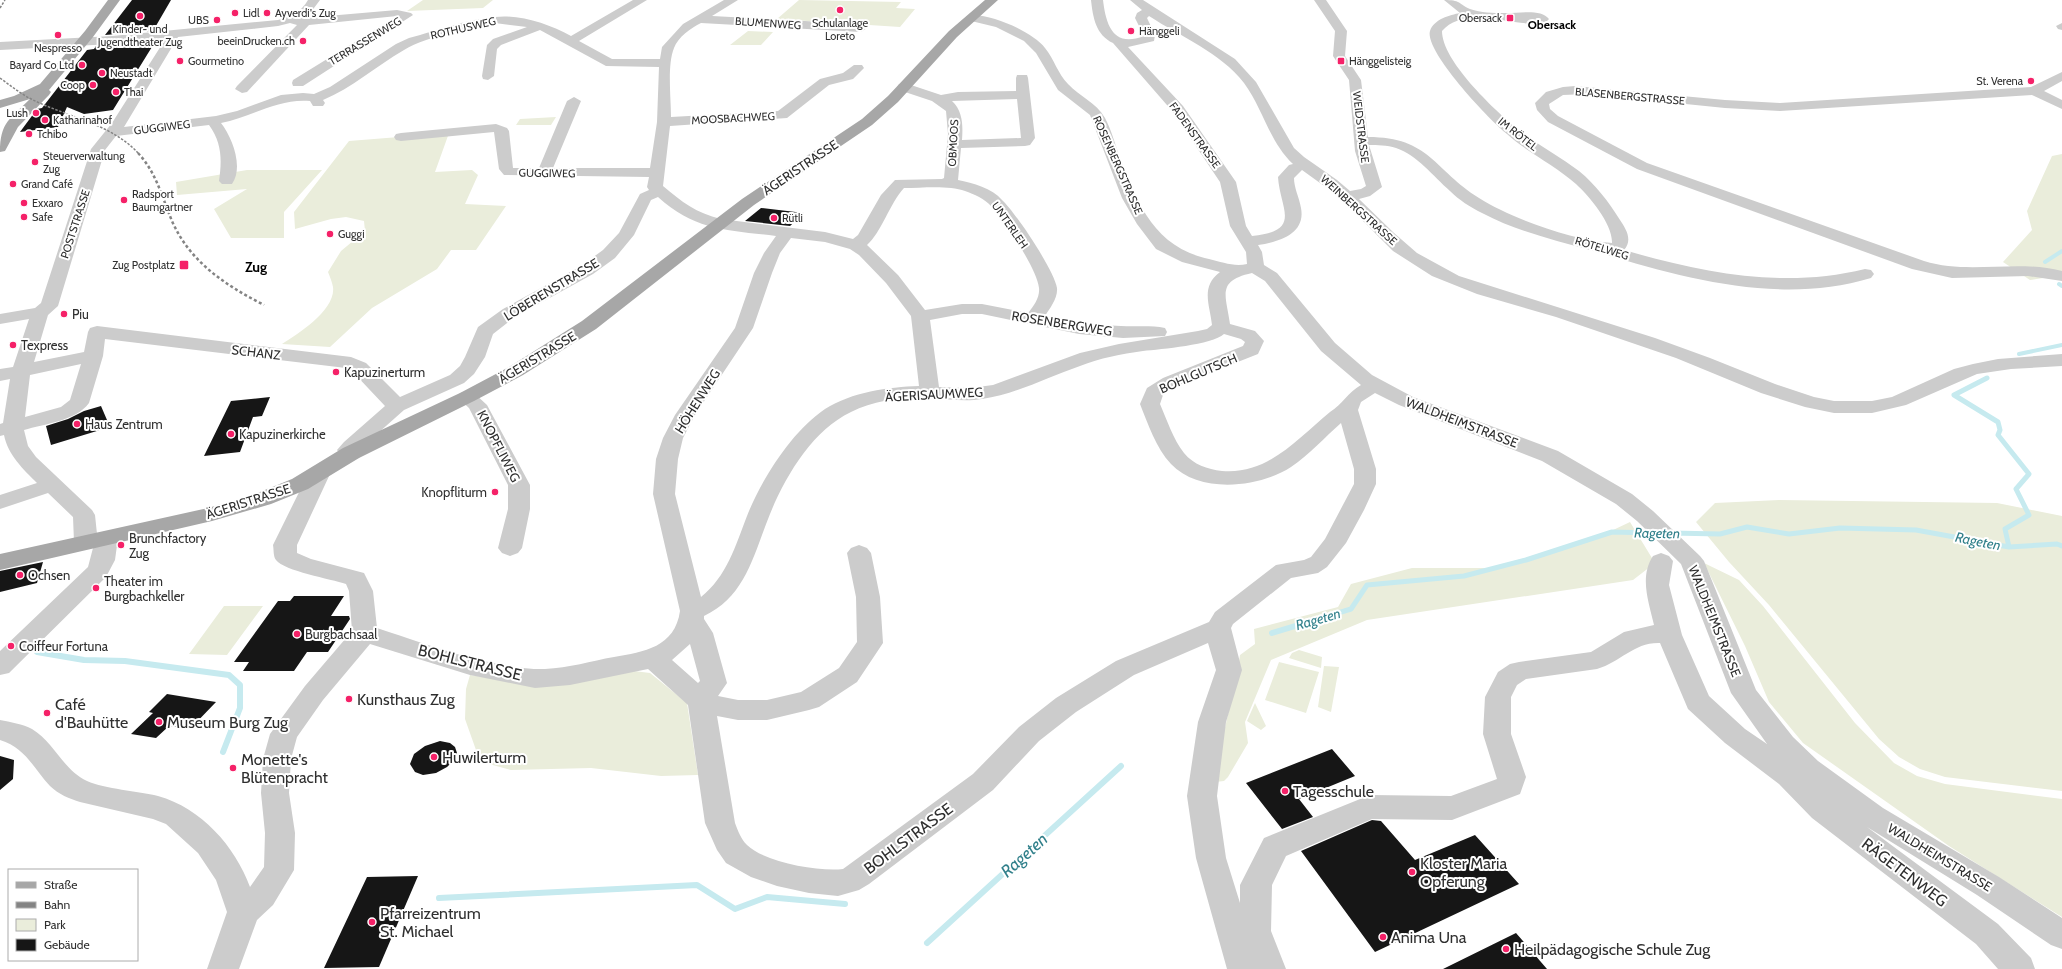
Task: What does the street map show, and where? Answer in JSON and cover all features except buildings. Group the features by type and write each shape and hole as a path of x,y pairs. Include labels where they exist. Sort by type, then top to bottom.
{"main road":[{"path":"0,104 19,99 45,86 82,42 114,0"},
{"name":"ÄGERISTRASSE","path":"0,562 212,514 263,499 300,484 319,474 351,453 467,397 516,371 589,325 748,202 867,122 884,108 936,51 992,0"},
{"path":"0,148 12,125 44,92 45,86"},
{"path":"0,111 12,114 12,125"}],"street":[{"path":"0,46 82,42 260,26 291,20 305,14 314,0"},
{"path":"571,41 641,0"},
{"path":"732,0 680,32 672,41 666,52 664,122 655,187 659,192 684,211 701,219 720,224 825,237 856,245 874,258 912,303 920,316 930,392"},
{"name":"FADENSTRASSE","path":"1097,0 1099,19 1114,40 1120,43 1119,44 1148,78 1178,109 1228,182 1238,226 1254,252 1256,260 1246,269"},
{"name":"WEINBERGSTRASSE","path":"1136,0 1151,6 1226,59 1241,73 1257,96 1289,151 1346,196 1406,252 1423,265 1468,285 1638,338 1690,356 1786,394 1822,405 1852,408 1879,408 1903,401 1961,374 1979,368 2062,360"},
{"name":"WEIDSTRASSE","path":"1320,0 1335,18 1341,31 1339,56 1355,80 1365,163 1374,187 1365,193 1346,196"},
{"path":"1450,0 1460,8 1473,13 1493,17 1524,18"},
{"path":"1120,43 1137,42 1150,38 1150,33 1140,19 1140,15 1151,6"},
{"name":"TERRASSENWEG","path":"298,82 407,15 397,13 306,22"},
{"name":"IM RÖTEL","path":"1473,13 1443,23 1436,29 1434,36 1438,47 1480,100 1510,130 1574,175 1591,190 1616,226 1621,242 1619,246 1615,248 1597,247"},
{"name":"ROSENBERGSTRASSE","path":"971,18 993,22 1035,43 1058,81 1092,108 1099,118 1118,172 1134,207 1162,245 1175,254 1187,258 1246,269"},
{"name":"BLUMENWEG","path":"700,19 861,28"},
{"path":"291,20 306,22"},
{"name":"ROTHUSWEG","path":"317,102 400,47 427,36 495,20 542,26 610,63 665,63"},
{"path":"242,89 306,22"},
{"path":"488,76 491,48 497,42 527,30 542,26"},
{"name":"POSTSTRASSE","path":"40,312 49,306 98,149 113,132 174,34"},
{"name":"MOOSBACHWEG","path":"664,122 782,115 825,82 838,80 848,76 858,68"},
{"name":"BLASENBERGSTRASSE","path":"2062,76 2034,91 1775,108 1742,106 1612,92 1572,90 1551,95 1542,103 1544,110 1553,119 1642,166 1918,265 1953,273 1974,274 2010,270 2050,273 2062,276"},
{"path":"955,144 1025,142 1028,138 1022,78"},
{"name":"OBMOOS","path":"904,87 913,89 938,100 951,107 954,113 955,144 951,179 948,182"},
{"path":"2034,91 2062,105"},
{"name":"GUGGIWEG","path":"113,132 212,120 240,114 283,97 301,95 317,102"},
{"path":"938,100 958,96 1023,96"},
{"path":"544,172 570,114 574,101"},
{"path":"212,120 225,136 229,154 227,181"},
{"name":"GUGGIWEG","path":"401,137 496,128 502,131 506,169 509,172 657,173"},
{"name":"RÖTELWEG","path":"1362,141 1392,142 1408,148 1458,192 1474,203 1520,223 1672,270 1747,283 1791,284 1847,280 1865,274"},
{"path":"1246,241 1277,236 1291,226 1294,218 1286,177 1294,168 1305,165"},
{"name":"UNTERLEH","path":"856,245 865,238 889,195 900,183 942,184 948,182 988,195 997,203 1039,268 1048,289 1044,305 1033,320"},
{"name":"LÖBERENSTRASSE","path":"351,453 348,450 350,446 398,406 457,379 467,370 475,357 486,331 509,313 587,270 609,254 626,235 645,197 659,192"},
{"name":"HÖHENWEG","path":"692,617 664,494 667,459 674,438 685,415 744,328 766,266 772,253 786,233"},
{"path":"1216,327 1216,290 1223,279 1246,269"},
{"name":"WALDHEIMSTRASSE","path":"1246,269 1271,277 1328,347 1349,366 1375,384 1406,401 1550,456 1624,499 1661,530 1692,561 1744,693 1798,772 1988,886 2062,935"},
{"name":"ROSENBERGWEG","path":"920,316 962,309 982,309 1033,320 1101,330 1193,332 1216,327"},
{"path":"0,319 40,312 24,363 7,428 28,462 84,515 96,540 103,560 98,571 34,635 0,666"},
{"name":"ÄGERISAUMWEG","path":"692,617 716,600 733,577 748,549 764,502 777,479 808,436 822,421 835,412 865,400 886,395 930,392 959,395 984,393 1021,382 1087,357 1216,327"},
{"name":"BOHLGUTSCH","path":"1216,327 1248,335 1255,341 1251,350 1170,382 1154,392 1150,404 1159,425 1178,459 1193,471 1210,477 1234,478 1265,471 1280,465 1337,416 1348,410"},
{"name":"SCHANZ","path":"93,356 97,332 351,363 359,367 398,406"},
{"path":"0,375 24,363 93,356 79,403 75,407 68,411 7,428"},
{"path":"1348,410 1348,406 1359,394 1375,384"},
{"name":"KNOPFLIWEG","path":"467,397 477,405 519,484 519,509 510,548"},
{"name":"BOHLSTRASSE","path":"699,700 720,823 726,839 740,857 765,869 815,881 847,881 861,873 983,782 1029,734 1066,705 1125,668 1218,628 1224,618 1284,572 1310,567 1319,562 1334,543 1365,484 1365,469 1348,410"},
{"path":"223,969 236,936 243,912 262,896 279,870 280,833 275,793 277,759 284,734 314,693 365,633 361,591 355,579 338,572 298,564 286,557 285,545 319,474"},
{"path":"0,502 52,485"},
{"path":"692,617 684,636 670,648 652,658 699,700 738,710 767,710 809,700 848,675 870,642 868,597 859,553"},
{"path":"1661,561 1658,585 1669,635 1698,702 1735,736 1798,772"},
{"path":"692,617 700,633 714,683 699,700"},
{"path":"1218,628 1220,641 1229,670 1212,722 1202,796 1211,858 1243,969"},
{"name":"BOHLSTRASSE","path":"365,633 449,661 536,678 579,674 652,658"},
{"path":"1270,969 1255,931 1256,885 1275,847 1370,807 1452,808 1510,786 1512,777 1497,734 1498,697 1507,679 1520,671 1597,660 1633,638 1649,634 1669,635"},
{"path":"0,730 22,736 34,745 61,779 85,793 158,808 176,816 209,844 230,875 243,912"},
{"name":"RÄGETENWEG","path":"1798,772 1822,810 1987,934 2019,969"}],"green space":[{"path":"423,0 493,0 483,8 407,11"},
{"path":"799,0 901,2 896,8 915,9 900,27 777,19"},
{"path":"748,31 773,32 761,45 730,45"},
{"path":"556,117 551,125 516,125 520,119"},
{"path":"449,133 435,172 472,170 478,175 465,204 506,206 476,250 451,250 437,269 372,308 330,347 282,344 306,328 329,304 333,287 328,272 341,251 365,231 364,221 346,217 331,219 295,229 294,212 349,141"},
{"path":"2062,154 2062,275 2030,280 2003,262 2032,230 2027,211 2052,156"},
{"path":"247,170 322,170 284,212 284,238 231,238 214,209 247,189 177,195 176,182"},
{"path":"1779,500 1997,503 2062,516 2062,791 1945,777 1920,769 1899,757 1879,739 1769,605 1729,562 1696,522 1715,503"},
{"path":"1630,522 1655,563 1633,580 1367,620 1271,660 1245,722 1248,743 1228,777 1224,781 1215,782 1220,750 1240,655 1255,644 1254,629 1338,607 1351,584 1412,568 1488,568 1592,540"},
{"path":"1704,563 1739,580 1763,606 1855,723 1894,763 1917,776 1945,784 2062,799 2062,917 1949,846 1803,743 1769,702 1745,646"},
{"path":"224,606 263,606 227,655 189,654"},
{"path":"1299,650 1322,657 1321,668 1289,658 1292,653"},
{"path":"1279,662 1319,672 1306,713 1265,700"},
{"path":"1324,666 1339,667 1331,712 1318,707"},
{"path":"634,671 650,673 687,703 698,775 661,776 591,768 511,770 489,764 476,750 465,719 466,689 470,675 525,683"},
{"path":"1255,703 1266,726 1261,730 1247,721"}],"waterway":[{"path":"2045,262 2062,251"},
{"path":"2019,354 2062,345"},
{"path":"1987,378 1954,395 1998,422 2000,430 1998,435 2029,474 2016,489 2029,515 2005,529 2009,547"},
{"name":"Rageten","path":"1671,533 1720,534 1747,527 1789,534 1840,528 1916,530 2009,547"},
{"name":"Rageten","path":"1312,621 1351,609 1367,585 1464,576 1526,560 1612,532 1655,533"},
{"name":"Rageten","path":"2009,547 2057,544 2062,546"},
{"name":"Rageten","path":"1272,633 1315,620"},
{"path":"37,652 84,660 125,661 229,675 240,685 240,708 223,752"},
{"name":"Rageten","path":"927,943 1121,766"},
{"path":"439,898 697,885 735,909 767,897 845,904"}],"railway":[{"path":"0,8 5,0"},
{"path":"0,78 20,93 33,100 89,122 116,135 138,153"},
{"path":"138,153 150,168 172,221 188,249 210,271 222,280 264,305"}],"place":[{"name":"Schulanlage Loreto","path":"840,10"},
{"name":"Lidl","path":"235,13"},
{"name":"Ayverdi's Zug","path":"267,13"},
{"name":"Kinder- und Jugendtheater Zug","path":"140,16"},
{"name":"Obersack","path":"1510,18"},
{"name":"UBS","path":"217,20"},
{"name":"Hänggeli","path":"1131,31"},
{"name":"Nespresso","path":"58,35"},
{"name":"beeinDrucken.ch","path":"303,41"},
{"name":"Gourmetino","path":"180,61"},
{"name":"Hänggelisteig","path":"1341,61"},
{"name":"Bayard Co Ltd","path":"82,65"},
{"name":"Neustadt","path":"102,73"},
{"name":"St. Verena","path":"2031,81"},
{"name":"Coop","path":"93,85"},
{"name":"Thai","path":"116,92"},
{"name":"Lush","path":"36,113"},
{"name":"Katharinahof","path":"45,120"},
{"name":"Tchibo","path":"29,134"},
{"name":"Steuerverwaltung Zug","path":"35,162"},
{"name":"Grand Café","path":"13,184"},
{"name":"Radsport Baumgartner","path":"124,200"},
{"name":"Exxaro","path":"24,203"},
{"name":"Safe","path":"24,217"},
{"name":"Rütli","path":"774,218"},
{"name":"Guggi","path":"330,234"},
{"name":"Zug Postplatz","path":"184,265"},
{"name":"Piu","path":"64,314"},
{"name":"Texpress","path":"13,345"},
{"name":"Kapuzinerturm","path":"336,372"},
{"name":"Haus Zentrum","path":"77,424"},
{"name":"Kapuzinerkirche","path":"231,434"},
{"name":"Knopfliturm","path":"495,492"},
{"name":"Brunchfactory Zug","path":"121,545"},
{"name":"Ochsen","path":"20,575"},
{"name":"Theater im Burgbachkeller","path":"96,588"},
{"name":"Burgbachsaal","path":"297,634"},
{"name":"Coiffeur Fortuna","path":"11,646"},
{"name":"Kunsthaus Zug","path":"349,699"},
{"name":"Café d'Bauhütte","path":"47,713"},
{"name":"Museum Burg Zug","path":"159,722"},
{"name":"Huwilerturm","path":"434,757"},
{"name":"Monette's Blütenpracht","path":"233,768"},
{"name":"Tagesschule","path":"1285,791"},
{"name":"Kloster Maria Opferung","path":"1412,872"},
{"name":"Pfarreizentrum St. Michael","path":"372,922"},
{"name":"Anima Una","path":"1383,937"},
{"name":"Heilpädagogische Schule Zug","path":"1506,949"}],"district":[{"name":"Obersack","path":"1552,25"},
{"name":"Zug","path":"256,267"}]}
